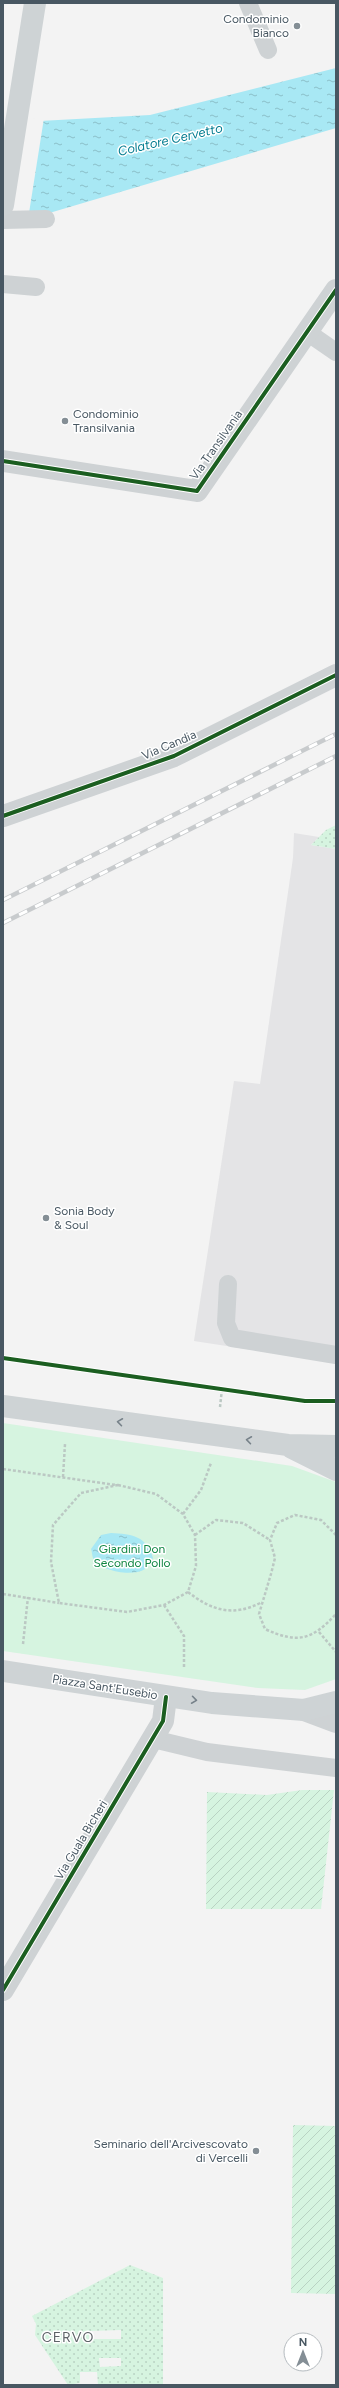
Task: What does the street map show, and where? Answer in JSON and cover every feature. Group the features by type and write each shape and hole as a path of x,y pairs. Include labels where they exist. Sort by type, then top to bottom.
{"main road":[{"path":"3,205 35,3"},
{"path":"3,1406 288,1446 336,1446"},
{"path":"288,1446 336,1470"},
{"name":"Piazza Sant'Eusebio","path":"3,1670 166,1697 212,1703 304,1710 336,1718"}],"street":[{"name":"Via Transilvania","path":"3,461 197,491 336,290"},
{"name":"Via Candia","path":"3,816 174,756 336,675"},
{"name":"Via Guala Bicheri","path":"3,1990 153,1739 163,1721 166,1697"}],"lane":[{"path":"248,3 268,50"},
{"path":"3,220 46,219"},
{"path":"3,284 36,287"},
{"path":"307,332 336,352"},
{"path":"228,1284 226,1323 232,1338 336,1355"},
{"path":"153,1739 207,1752 336,1768"}],"path":[{"path":"214,1388 230,1390"},
{"path":"220,1408 222,1389"},
{"path":"63,1477 66,1438"},
{"path":"183,1514 201,1490 212,1459"},
{"path":"3,1469 118,1485 156,1494 183,1514 195,1535 196,1566 188,1592 164,1605 127,1612 3,1594"},
{"path":"59,1603 51,1562 53,1525 81,1493 118,1485"},
{"path":"336,1535 321,1520 295,1515 277,1523 270,1540 275,1558 259,1614 265,1629 284,1638 304,1637 319,1632 336,1614"},
{"path":"195,1535 216,1520 243,1523 270,1540"},
{"path":"188,1592 205,1605 228,1611 251,1608 262,1601"},
{"path":"22,1649 28,1597"},
{"path":"164,1605 184,1636 184,1673"},
{"path":"319,1632 336,1652"}],"shaded area":[{"path":"294,833 319,837 311,845 336,849 336,1363 194,1341 234,1081 260,1084 293,858"}],"green space":[{"path":"336,825 336,849 311,845 326,830"},
{"name":"Giardini Don Secondo Pollo","path":"3,1423 292,1466 336,1482 336,1679 305,1690 258,1688 3,1651"},
{"path":"302,1790 334,1790 321,1909 206,1909 207,1792 267,1795"},
{"path":"293,2125 336,2126 336,2294 291,2293"},
{"path":"130,2265 163,2278 163,2385 98,2385 97,2372 80,2372 80,2383 68,2385 35,2335 36,2324 32,2316","holes":["121,2330 121,2339 89,2339 89,2331","99,2358 121,2358 121,2366 100,2367"]}],"water":[{"name":"Colatore Cervetto","path":"336,68 336,128 46,214 3,208 3,123 150,115"},
{"path":"111,1533 126,1534 138,1538 147,1545 153,1558 145,1569 133,1573 125,1573 110,1570 97,1563 93,1558 91,1549 101,1535"}],"pier":[{"path":"44,118 29,213 3,209 3,121"}],"railway":[{"path":"3,900 336,734"},
{"path":"3,923 336,756"}],"cycle path":[{"path":"3,461 197,491 336,290"},
{"path":"3,816 174,756 336,675"},
{"path":"3,1358 305,1401 336,1401"},
{"path":"3,1990 163,1721 166,1697"}],"place":[{"name":"Condominio Bianco","path":"297,26"},
{"name":"Condominio Transilvania","path":"65,421"},
{"name":"Sonia Body & Soul","path":"46,1218"},
{"name":"Seminario dell'Arcivescovato di Vercelli","path":"256,2151"}],"district":[{"name":"CERVO","path":"68,2337"}]}
